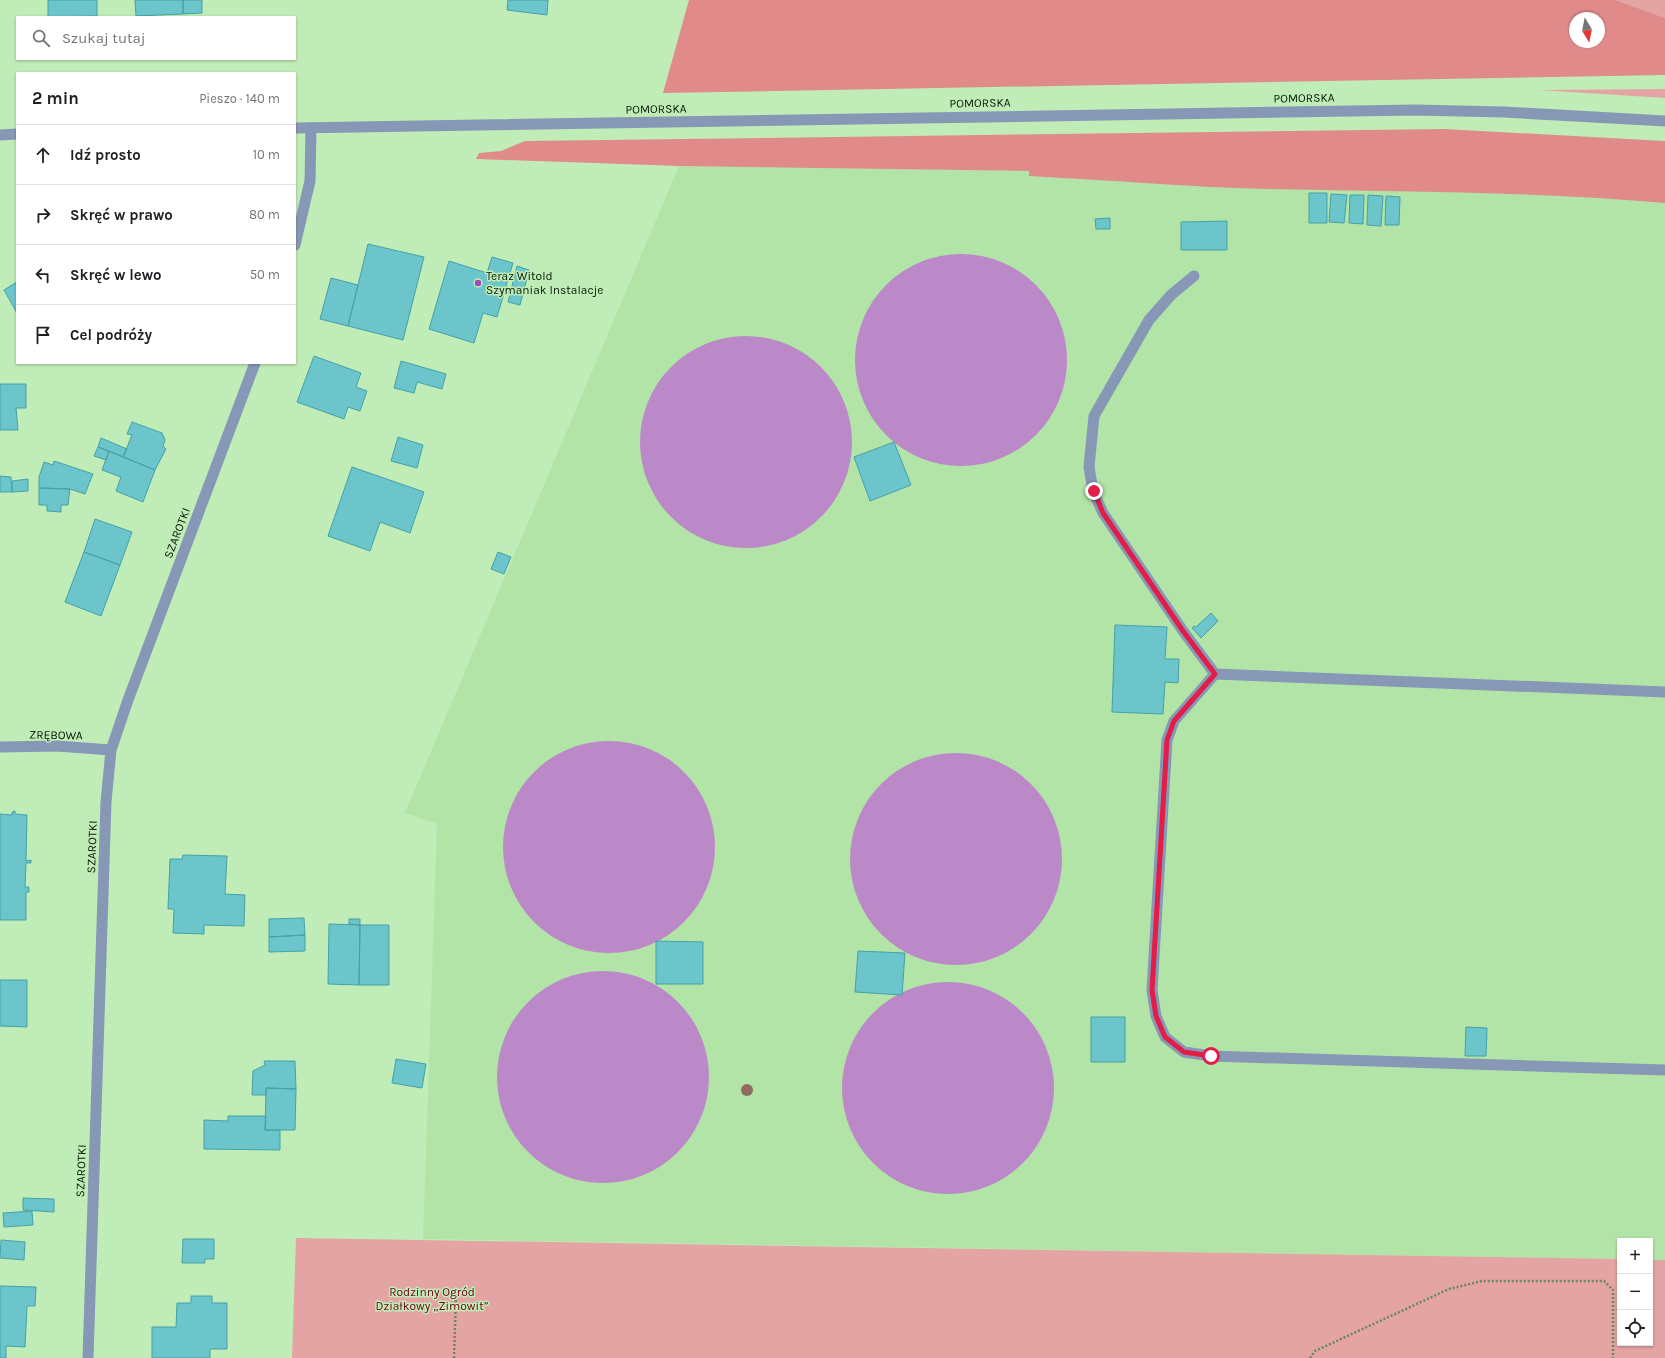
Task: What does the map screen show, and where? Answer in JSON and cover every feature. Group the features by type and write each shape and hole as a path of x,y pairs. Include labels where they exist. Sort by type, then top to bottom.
{"street":[{"name":"POMORSKA","path":"296,128 1416,110 1512,112 1665,121"},
{"path":"296,240 310,181 311,128"},
{"path":"0,135 16,134"},
{"path":"1194,276 1171,295 1149,320 1094,416 1089,467 1094,491 1103,513 1183,631 1215,674"},
{"name":"SZAROTKI","path":"88,1358 106,802 111,750 128,700 255,364"},
{"path":"1215,674 1665,692"},
{"path":"1215,674 1174,721 1167,740 1152,990 1156,1016 1165,1037 1184,1052 1211,1056 1665,1070"},
{"name":"ZRĘBOWA","path":"0,748 57,746 111,750"}],"path":[{"path":"1310,1358 1315,1351 1449,1289 1482,1281 1604,1281 1613,1290 1613,1358"},
{"path":"454,1358 456,1295"}],"shaded area":[{"path":"689,0 1616,0 1665,18 1665,75 663,93"},
{"path":"1444,129 1665,141 1665,203 1515,194 1206,187 1029,176 1029,171 679,166 476,159 479,153 501,151 525,141"},
{"path":"679,166 1029,171 1029,176 1264,189 1476,191 1591,196 1665,203 1665,1260 1653,1260 1653,1238 1617,1238 1617,1259 423,1239 437,824 405,813"},
{"path":"961,254 982,256 1001,262 1020,272 1036,285 1049,301 1059,320 1065,339 1067,360 1065,381 1059,400 1049,419 1036,435 1020,448 1001,458 982,464 961,466 940,464 921,458 902,448 886,435 873,419 863,400 857,381 855,360 857,339 863,320 873,301 886,285 902,272 921,262 940,256"},
{"path":"746,336 767,338 786,344 805,354 821,367 834,383 844,402 850,421 852,442 850,463 844,482 834,501 821,517 805,530 786,540 767,546 746,548 725,546 706,540 687,530 671,517 658,501 648,482 642,463 640,442 642,421 648,402 658,383 671,367 687,354 706,344 725,338"},
{"path":"609,741 630,743 649,749 668,759 684,772 697,788 707,807 713,826 715,847 713,868 707,887 697,906 684,922 668,935 649,945 630,951 609,953 588,951 569,945 550,935 534,922 521,906 511,887 505,868 503,847 505,826 511,807 521,788 534,772 550,759 569,749 588,743"},
{"path":"956,753 977,755 996,761 1015,771 1031,784 1044,800 1054,819 1060,838 1062,859 1060,880 1054,899 1044,918 1031,934 1015,947 996,957 977,963 956,965 935,963 916,957 897,947 881,934 868,918 858,899 852,880 850,859 852,838 858,819 868,800 881,784 897,771 916,761 935,755"},
{"path":"603,971 624,973 643,979 662,989 678,1002 691,1018 701,1037 707,1056 709,1077 707,1098 701,1117 691,1136 678,1152 662,1165 643,1175 624,1181 603,1183 582,1181 563,1175 544,1165 528,1152 515,1136 505,1117 499,1098 497,1077 499,1056 505,1037 515,1018 528,1002 544,989 563,979 582,973"},
{"path":"948,982 969,984 988,990 1007,1000 1023,1013 1036,1029 1046,1048 1052,1067 1054,1088 1052,1109 1046,1128 1036,1147 1023,1163 1007,1176 988,1186 969,1192 948,1194 927,1192 908,1186 889,1176 873,1163 860,1147 850,1128 844,1109 842,1088 844,1067 850,1048 860,1029 873,1013 889,1000 908,990 927,984"}],"green space":[{"path":"1616,0 1665,0 1665,18"},
{"path":"1665,89 1665,98 1538,90"},
{"name":"Rodzinny Ogród Działkowy „Zimowit”","path":"296,1238 1617,1259 1617,1346 1653,1346 1653,1260 1665,1260 1665,1358 292,1358"}],"building":[{"path":"48,0 97,0 97,16 48,16"},
{"path":"135,0 183,0 183,14 136,16"},
{"path":"183,0 202,0 202,13 183,14"},
{"path":"508,0 548,0 547,15 507,10"},
{"path":"1309,193 1327,193 1327,223 1309,223"},
{"path":"1331,194 1347,195 1344,223 1329,222"},
{"path":"1350,195 1364,195 1363,224 1349,223"},
{"path":"1368,195 1383,196 1381,226 1367,225"},
{"path":"1386,196 1400,197 1399,225 1385,225"},
{"path":"1110,218 1110,229 1096,229 1095,219"},
{"path":"1227,221 1227,250 1181,250 1181,222"},
{"path":"368,244 424,257 403,340 348,326"},
{"path":"492,257 513,263 497,317 483,313 474,343 429,329 449,261 487,273"},
{"path":"517,266 529,270 520,305 508,302"},
{"path":"331,278 358,285 348,326 320,319"},
{"path":"16,283 16,311 4,290"},
{"path":"314,356 361,373 356,387 367,391 360,411 348,407 344,419 297,402"},
{"path":"401,361 446,374 442,389 417,382 414,393 394,388"},
{"path":"0,384 26,384 26,408 16,408 18,430 0,430"},
{"path":"132,422 162,433 165,440 163,446 166,449 155,470 123,457 132,435 127,434"},
{"path":"398,437 423,445 417,468 391,461"},
{"path":"101,438 127,449 123,457 98,447"},
{"path":"894,442 911,485 870,501 854,457"},
{"path":"98,447 109,451 106,460 94,456"},
{"path":"109,451 155,470 143,502 116,491 121,477 102,470"},
{"path":"54,461 93,474 85,494 70,489 39,488 39,477 44,462 53,465"},
{"path":"352,467 424,492 410,533 380,522 370,551 328,536"},
{"path":"0,476 11,477 12,492 0,492"},
{"path":"28,479 28,491 12,492 12,481"},
{"path":"39,488 70,489 68,505 61,505 61,512 47,511 47,505 39,505"},
{"path":"95,519 132,532 120,565 84,552"},
{"path":"84,552 120,565 101,616 65,602"},
{"path":"498,552 511,557 504,574 491,569"},
{"path":"1211,613 1218,621 1201,638 1192,628 1194,626 1196,627"},
{"path":"1115,625 1167,627 1165,659 1179,659 1178,683 1165,682 1163,714 1112,712"},
{"path":"15,811 15,814 27,815 26,861 31,860 31,863 26,863 25,887 29,887 29,892 26,892 26,920 0,920 0,814 12,815 12,812"},
{"path":"183,855 227,856 225,894 245,895 244,926 204,925 204,934 173,933 174,909 168,909 170,859 182,859"},
{"path":"304,918 305,935 269,937 269,919"},
{"path":"349,919 360,919 360,925 349,924"},
{"path":"329,924 360,925 359,985 328,984"},
{"path":"360,925 389,925 389,985 359,985"},
{"path":"305,935 305,951 269,952 269,937"},
{"path":"656,941 703,942 703,984 656,984"},
{"path":"858,951 905,953 902,995 855,992"},
{"path":"0,980 27,980 27,1027 0,1026"},
{"path":"1091,1017 1125,1017 1125,1062 1091,1062"},
{"path":"1466,1027 1487,1028 1486,1056 1465,1056"},
{"path":"396,1059 426,1064 422,1088 392,1083"},
{"path":"264,1061 295,1061 296,1089 266,1088 266,1095 252,1095 253,1071 265,1065"},
{"path":"266,1088 296,1089 295,1130 265,1130"},
{"path":"228,1116 266,1116 265,1130 280,1130 280,1150 204,1149 204,1120 228,1121"},
{"path":"23,1198 54,1199 54,1212 23,1210"},
{"path":"32,1211 33,1225 4,1227 3,1213"},
{"path":"183,1239 214,1239 214,1259 205,1259 205,1263 182,1263"},
{"path":"1,1240 25,1242 24,1260 0,1258"},
{"path":"0,1286 36,1287 35,1306 27,1306 25,1347 6,1346 6,1358 0,1358"},
{"path":"191,1296 212,1296 212,1303 227,1303 227,1349 210,1349 210,1358 152,1358 152,1327 176,1327 177,1303 191,1303"}],"place":[{"name":"Teraz Witold Szymaniak Instalacje","path":"478,283"}],"route":[{"path":"1094,491 1103,513 1183,631 1215,674 1174,721 1167,740 1152,990 1156,1016 1165,1037 1184,1052 1211,1056"}]}
